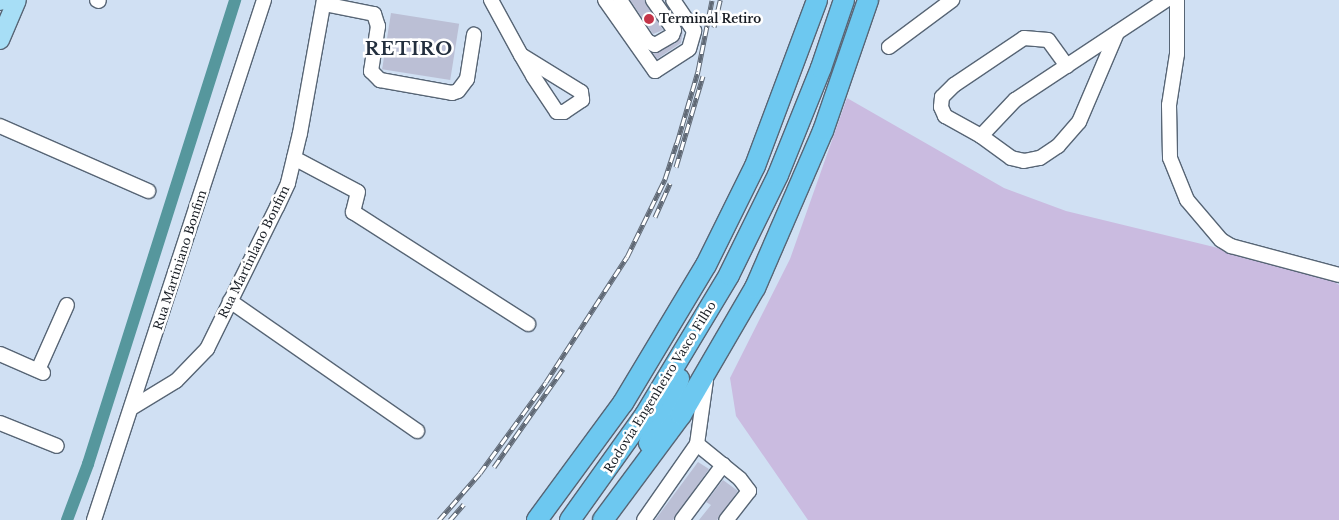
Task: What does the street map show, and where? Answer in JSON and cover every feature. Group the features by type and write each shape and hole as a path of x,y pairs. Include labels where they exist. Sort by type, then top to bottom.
{"highway":[{"name":"Rodovia Engenheiro Vasco Filho","path":"537,520 623,403 706,265 755,166 817,0"},
{"name":"Rodovia Engenheiro Vasco Filho","path":"570,520 624,446 699,330 778,175 821,68 844,0"},
{"path":"602,520 666,437 708,372 755,288 779,236 830,113 868,0"},
{"path":"628,488 672,396 699,330"}],"main road":[{"path":"0,40 16,0"}],"street":[{"name":"Rua Martiniano Bonfim","path":"94,520 133,407 264,0"},
{"path":"491,0 521,55 557,112 564,112 582,100 581,92 521,55"},
{"path":"605,0 655,71 688,49 694,31 673,0"},
{"path":"620,0 647,41 655,45 672,36 674,30 653,0"},
{"path":"889,47 952,0"},
{"path":"981,136 1015,100 1166,0"},
{"path":"1177,0 1177,54 1169,105 1170,158 1187,200 1221,240 1231,246 1339,275"},
{"name":"Rua Martinlano Bonfim","path":"133,407 176,381 192,368 207,349 277,207 294,158 324,2"},
{"path":"324,2 374,14 378,26 371,71 380,80 452,93 458,91 467,79 474,36"},
{"path":"1067,66 1048,40 1024,38 954,85 942,97 941,107 945,116 981,136 1011,158 1024,161 1040,158 1058,146 1079,122 1117,33"},
{"path":"0,126 148,191"},
{"path":"294,158 358,192 353,212 528,324"},
{"path":"230,301 417,431"},
{"path":"0,354 40,372 67,305"},
{"path":"644,520 697,444 708,372"},
{"path":"0,423 57,446"},
{"path":"697,444 723,465 749,491 726,520"},
{"path":"682,520 723,465"}],"shaded area":[{"path":"847,98 1004,188 1066,211 1321,273 1339,285 1339,520 808,520 736,416 730,378 790,259"}],"building":[{"path":"630,0 644,0 663,30 653,34"},
{"path":"391,13 459,24 450,80 382,69"},
{"path":"683,30 681,43 657,59 653,53 676,43"},
{"path":"698,462 709,469 673,520 655,520"},
{"path":"723,480 738,491 717,520 699,520 711,505 706,502"}],"waterway":[{"path":"67,520 88,464 235,0"}],"railway":[{"path":"439,520 480,473 546,382 627,257 665,179 677,143 698,71 712,0"},
{"path":"714,27 720,0"},
{"path":"676,167 703,76"},
{"path":"655,217 670,183"},
{"path":"494,467 563,369"},
{"path":"450,520 464,504"}],"place":[{"name":"Terminal Retiro","path":"649,19"}],"district":[{"name":"RETIRO","path":"409,49"}]}
